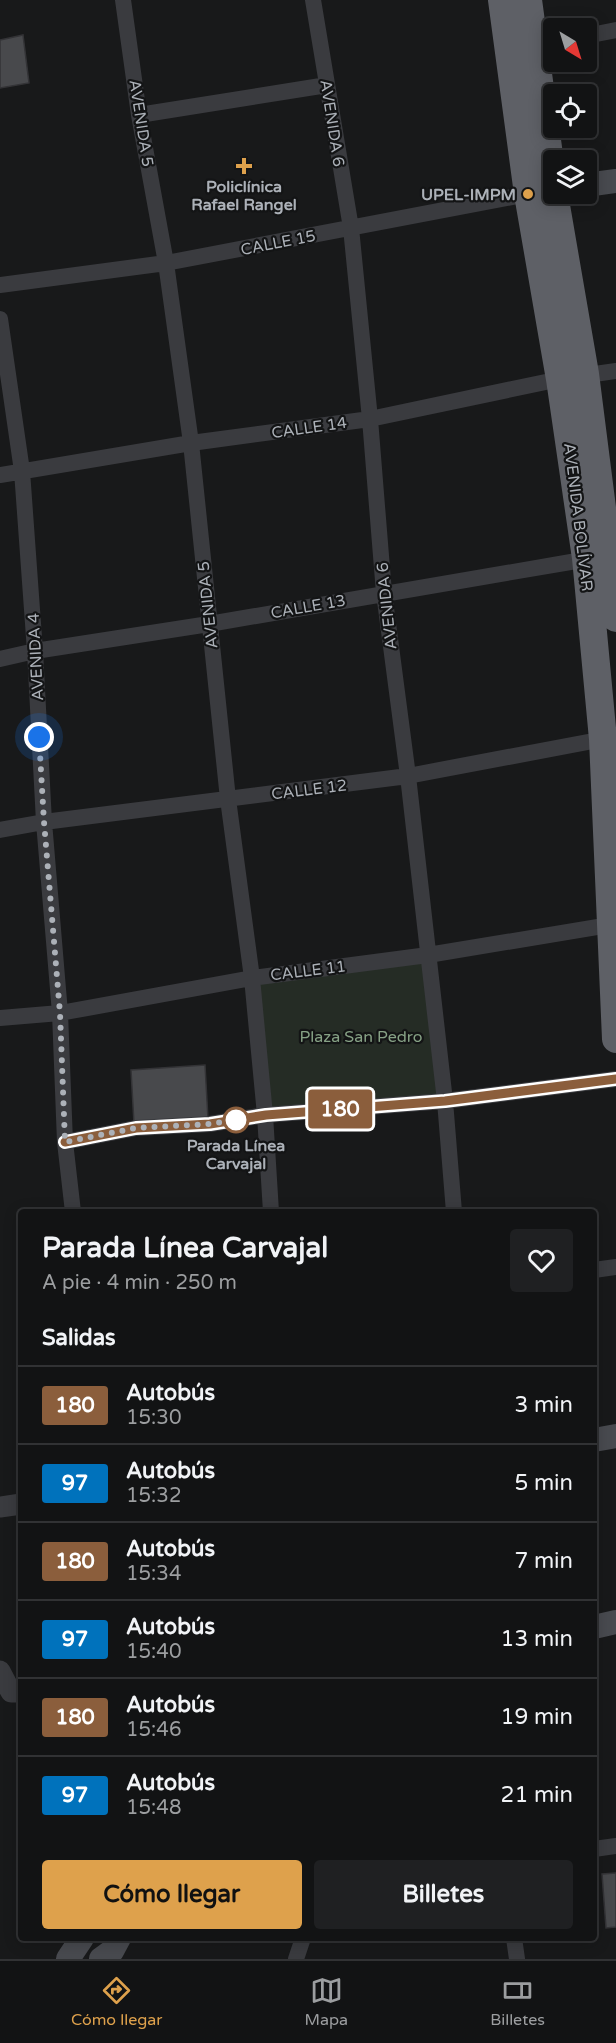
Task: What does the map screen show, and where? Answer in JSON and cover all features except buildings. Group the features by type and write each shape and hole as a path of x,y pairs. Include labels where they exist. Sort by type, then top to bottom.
{"highway":[{"name":"AVENIDA BOLÍVAR","path":"502,0 543,171"},
{"name":"AVENIDA BOLÍVAR","path":"528,0 543,40"},
{"name":"AVENIDA BOLÍVAR","path":"545,72 547,150"},
{"name":"AVENIDA BOLÍVAR","path":"550,204 573,377 616,618"},
{"name":"AVENIDA BOLÍVAR","path":"604,557 616,1039"}],"main road":[{"path":"597,184 616,181"},
{"path":"597,1439 616,1436"},
{"path":"597,1626 616,1623"},
{"path":"68,1959 80,1941"}],"street":[{"name":"AVENIDA 5","path":"123,0 139,115 166,263 191,443 228,799 252,978 266,1115 271,1209"},
{"name":"AVENIDA 6","path":"313,0 351,228 384,593 408,776 445,1101 454,1209"},
{"path":"597,34 616,30"},
{"path":"139,115 327,85"},
{"name":"CALLE 15","path":"0,285 166,263 543,193"},
{"name":"AVENIDA 4","path":"0,319 22,471 44,822 60,1013 65,1142 73,1209"},
{"name":"CALLE 14","path":"0,475 191,443 370,419 573,377 616,371"},
{"name":"CALLE 13","path":"0,659 35,651 604,557"},
{"name":"CALLE 12","path":"0,830 44,822 408,776 609,737"},
{"name":"CALLE 11","path":"0,1018 60,1013 252,978 428,955 613,925"},
{"path":"65,1142 136,1128 210,1124 266,1115 445,1101 616,1079"},
{"path":"597,1270 616,1267"},
{"path":"0,1507 18,1504"},
{"path":"0,1671 16,1692"},
{"path":"597,1849 616,1846"},
{"path":"111,1949 128,1941"},
{"path":"296,1959 302,1941"},
{"path":"514,1941 517,1959"}],"green space":[{"name":"Plaza San Pedro","path":"428,955 445,1101 265,1115 252,978"}],"bus line":[{"name":"180","path":"65,1142 136,1128 210,1124 266,1115 445,1101 616,1079"}],"place":[{"name":"Policlínica Rafael Rangel","path":"244,166"},
{"name":"UPEL-IMPM","path":"528,194"},
{"name":"Parada Línea Carvajal","path":"236,1120"}],"route":[{"path":"39,737 60,1013 65,1142 136,1128 210,1124 236,1120"}]}
